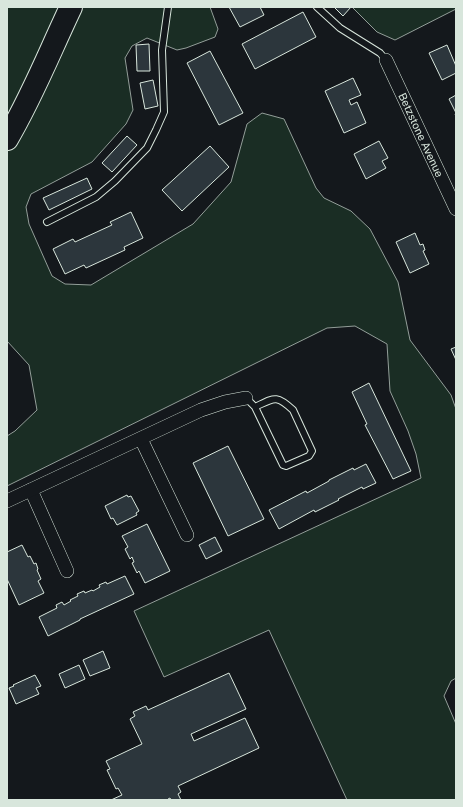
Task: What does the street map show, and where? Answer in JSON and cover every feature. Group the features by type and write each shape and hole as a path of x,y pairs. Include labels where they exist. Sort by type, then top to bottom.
{"highway":[{"path":"7,139 21,116 71,7"}],"street":[{"name":"Betzstone Avenue","path":"386,60 456,209"},
{"path":"7,502 210,406 224,402 250,402"},
{"path":"141,439 187,535"},
{"path":"31,490 67,571"}],"lane":[{"path":"47,222 96,197 115,181 147,148 164,112 162,50 168,7"},
{"path":"317,7 340,28 380,53 386,60"},
{"path":"273,398 278,399 293,410 312,451 309,456 286,466 283,465 250,402 273,398"}],"green space":[{"path":"7,7 210,7 218,29 215,37 177,50 147,38 132,46 125,58 133,110 126,124 92,162 31,194 26,207 29,224 52,276 65,284 91,285 193,224 231,182 247,124 262,113 284,119 316,188 324,198 351,211 370,229 398,282 410,340 451,395 456,409 456,678 451,681 444,696 456,724 456,800 347,800 269,630 164,677 134,611 421,478 416,454 408,431 390,391 387,344 355,326 327,328 7,486 7,436 15,431 37,410 29,365 7,341"},
{"path":"352,7 456,7 456,9 395,40 377,32"}],"building":[{"path":"229,7 260,7 264,15 240,27"},
{"path":"334,7 351,7 343,16"},
{"path":"303,12 316,37 255,69 242,44"},
{"path":"149,44 150,71 137,71 136,45"},
{"path":"447,45 456,66 456,73 442,80 429,53"},
{"path":"210,51 243,113 219,125 187,63"},
{"path":"353,78 361,95 349,100 351,105 357,102 366,123 344,133 325,91"},
{"path":"153,80 158,106 145,109 140,83"},
{"path":"456,95 456,113 449,99"},
{"path":"127,136 137,145 112,172 102,163"},
{"path":"379,141 388,158 382,161 386,168 366,179 354,154"},
{"path":"210,146 229,167 182,211 162,190"},
{"path":"87,178 92,189 49,210 43,198"},
{"path":"131,212 143,238 124,247 125,250 86,268 84,265 65,274 53,249 73,239 75,242 112,225 110,222"},
{"path":"415,233 420,245 423,244 425,250 423,251 429,264 410,273 396,242"},
{"path":"456,347 456,360 451,349"},
{"path":"369,383 411,471 393,479 365,425 367,424 352,392"},
{"path":"228,446 264,519 228,536 193,463"},
{"path":"366,464 376,483 363,489 362,487 338,499 339,500 315,512 314,510 279,529 269,510 306,491 307,493 353,468 354,470"},
{"path":"127,495 128,497 131,496 139,511 136,513 137,515 117,525 113,518 111,519 105,506"},
{"path":"147,524 170,571 145,583 139,571 137,573 132,563 134,562 132,557 130,559 125,549 128,547 122,536"},
{"path":"215,537 222,551 206,559 199,545"},
{"path":"22,545 28,557 30,556 34,564 36,563 41,579 38,581 44,593 19,605 7,579 7,552"},
{"path":"125,576 134,594 80,619 48,636 39,617 57,608 56,605 62,602 64,605 71,601 70,600 78,596 77,594 84,591 85,593 92,590 93,591 100,587 99,585 106,582 107,584"},
{"path":"103,651 110,668 90,676 83,660"},
{"path":"79,665 85,679 65,688 59,674"},
{"path":"229,673 246,709 191,734 194,741 245,718 259,748 178,786 181,792 178,794 181,800 171,800 170,798 168,800 111,800 122,795 118,788 116,789 107,770 110,769 106,761 142,744 130,719 135,716 133,712 146,706 148,710"},
{"path":"35,675 41,686 36,688 39,694 16,704 9,688"}]}
